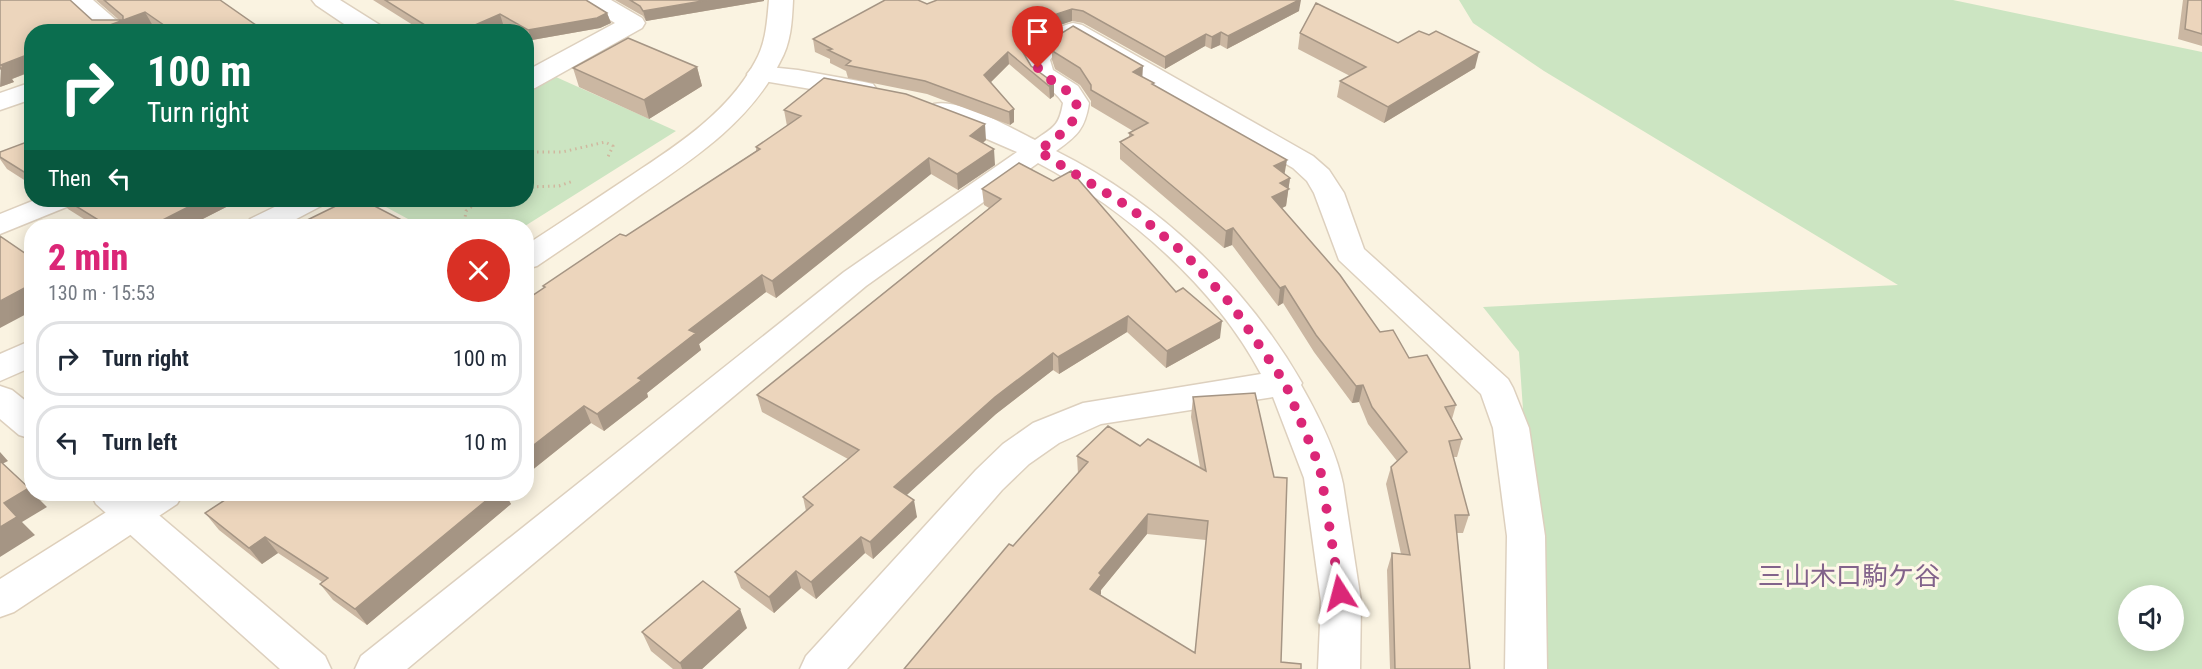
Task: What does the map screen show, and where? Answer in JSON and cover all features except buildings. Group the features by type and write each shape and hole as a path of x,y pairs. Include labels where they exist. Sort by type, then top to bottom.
{"street":[{"path":"78,0 108,24"},
{"path":"324,0 362,24"},
{"path":"534,78 633,23 594,0"},
{"path":"534,253 701,140 740,103 760,74 779,37 781,0"},
{"path":"376,669 855,279 1066,131 1077,112 1076,103 1069,92 1042,74 1037,60 1047,46 1073,30 1303,162 1319,176 1329,193 1350,253 1496,388 1511,428 1526,536 1526,669"},
{"path":"760,74 798,78 885,94"},
{"path":"0,102 24,93"},
{"path":"917,102 982,125 1038,151 1129,207 1190,258 1231,304 1285,383 1320,468 1340,593 1339,669"},
{"path":"0,225 42,207"},
{"path":"274,219 298,207"},
{"path":"0,369 24,356"},
{"path":"820,669 989,480 1016,454 1046,433 1095,412 1285,383"},
{"path":"0,399 24,419"},
{"path":"0,600 135,501"},
{"path":"137,501 310,669"}],"path":[{"path":"534,152 562,152 600,141 609,142 613,150 600,166"},
{"path":"534,187 559,186 582,177"}],"green space":[{"path":"1459,0 1953,0 2202,52 2202,669 1541,669 1519,352 1483,307 1898,285 1544,71 1473,23"},
{"path":"556,77 676,131 534,220 408,219 386,207 534,207 534,89"}],"district":[{"name":"三山木口駒ケ谷","path":"1849,576"}],"route":[{"path":"1038,68 1048,79 1069,92 1076,103 1077,112 1066,131 1038,151 1097,185 1129,207 1160,231 1197,265 1231,304 1285,383 1320,468 1340,593"}]}
